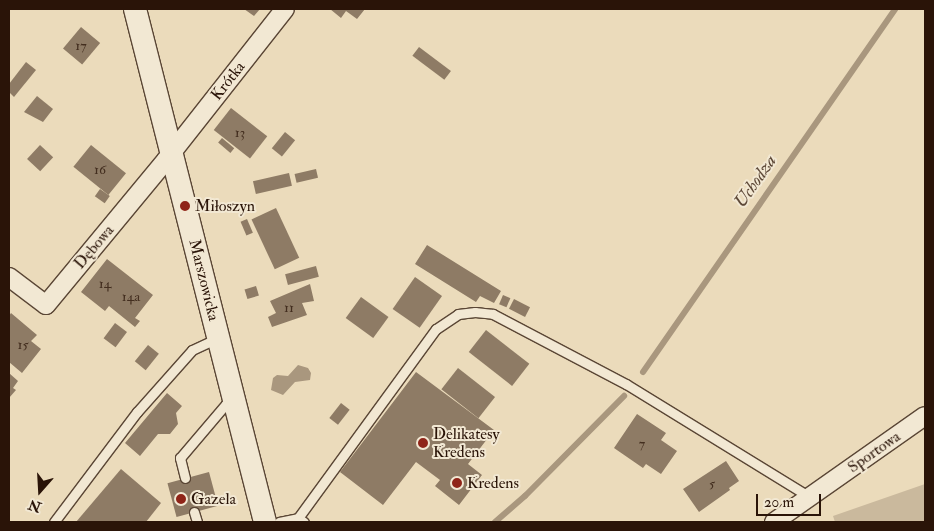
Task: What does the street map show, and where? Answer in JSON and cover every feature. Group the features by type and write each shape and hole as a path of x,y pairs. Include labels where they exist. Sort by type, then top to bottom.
{"street":[{"name":"Marszowicka","path":"135,9 233,402 265,522"},
{"name":"Krótka","path":"172,153 285,9"},
{"name":"Dębowa","path":"9,277 46,305 172,153"},
{"name":"Sportowa","path":"774,522 811,498 925,416"}],"lane":[{"path":"279,522 301,520 436,329 458,314 475,312 493,314 626,384 811,498"},
{"path":"54,522 137,412 192,350 218,338"},
{"path":"186,478 180,458 226,404 233,402"},
{"path":"194,512 197,522"}],"shaded area":[{"path":"298,365 308,368 311,373 310,380 295,382 283,395 271,390 273,378 277,375 288,376"},
{"path":"925,484 925,522 835,522 833,516"}],"building":[{"path":"244,9 260,9 254,16"},
{"path":"330,9 365,9 357,19 346,11 341,18"},
{"path":"81,27 100,43 82,65 63,48"},
{"path":"419,47 451,71 444,80 412,56"},
{"path":"26,62 36,70 14,97 9,92 9,84"},
{"path":"37,96 53,109 43,122 24,112"},
{"path":"231,108 267,136 250,158 214,130"},
{"path":"285,132 295,140 282,157 272,148"},
{"path":"222,138 234,148 230,153 218,143"},
{"path":"40,145 53,157 40,171 27,159"},
{"path":"91,145 126,173 108,195 73,167"},
{"path":"316,169 318,178 297,183 295,174"},
{"path":"289,173 292,186 256,194 253,181"},
{"path":"100,189 110,196 105,203 95,196"},
{"path":"276,208 299,258 275,269 252,219"},
{"path":"247,219 253,233 246,236 241,222"},
{"path":"427,245 501,291 494,303 480,296 476,302 415,264"},
{"path":"107,259 153,295 135,318 140,321 135,327 109,306 105,311 81,292"},
{"path":"316,266 319,277 288,285 285,274"},
{"path":"415,277 442,296 420,328 393,309"},
{"path":"310,284 314,301 302,303 307,315 272,327 268,317 276,313 270,301"},
{"path":"256,286 259,296 247,299 245,290"},
{"path":"503,295 510,298 506,307 499,304"},
{"path":"361,297 389,317 373,338 346,318"},
{"path":"514,299 530,307 525,317 509,309"},
{"path":"11,313 37,335 31,341 41,349 22,373 9,362 9,316"},
{"path":"115,323 127,332 116,347 104,338"},
{"path":"486,330 529,364 512,386 469,352"},
{"path":"148,345 159,354 146,370 135,361"},
{"path":"458,368 495,397 478,418 441,389"},
{"name":"Delikatesy Kredens","path":"416,372 494,430 468,464 482,475 459,505 435,486 440,480 416,462 383,505 340,472"},
{"path":"9,373 18,381 13,388 16,390 9,398"},
{"path":"167,393 182,406 176,413 178,424 170,434 158,434 140,456 125,443"},
{"path":"341,403 350,410 338,425 329,418"},
{"path":"637,414 666,433 661,440 677,451 661,474 646,464 643,468 614,448"},
{"path":"726,461 739,481 729,488 730,490 699,512 683,489"},
{"path":"121,469 161,503 146,522 76,522"},
{"path":"209,472 218,506 177,517 167,483"}],"waterway":[{"name":"Uchodza","path":"643,372 895,9"},
{"name":"Uchodza","path":"495,522 525,496 624,396"}],"place":[{"name":"Miłoszyn","path":"185,206"},
{"name":"Delikatesy Kredens","path":"423,443"},
{"name":"Kredens","path":"457,483"},
{"name":"Gazela","path":"181,499"}]}
